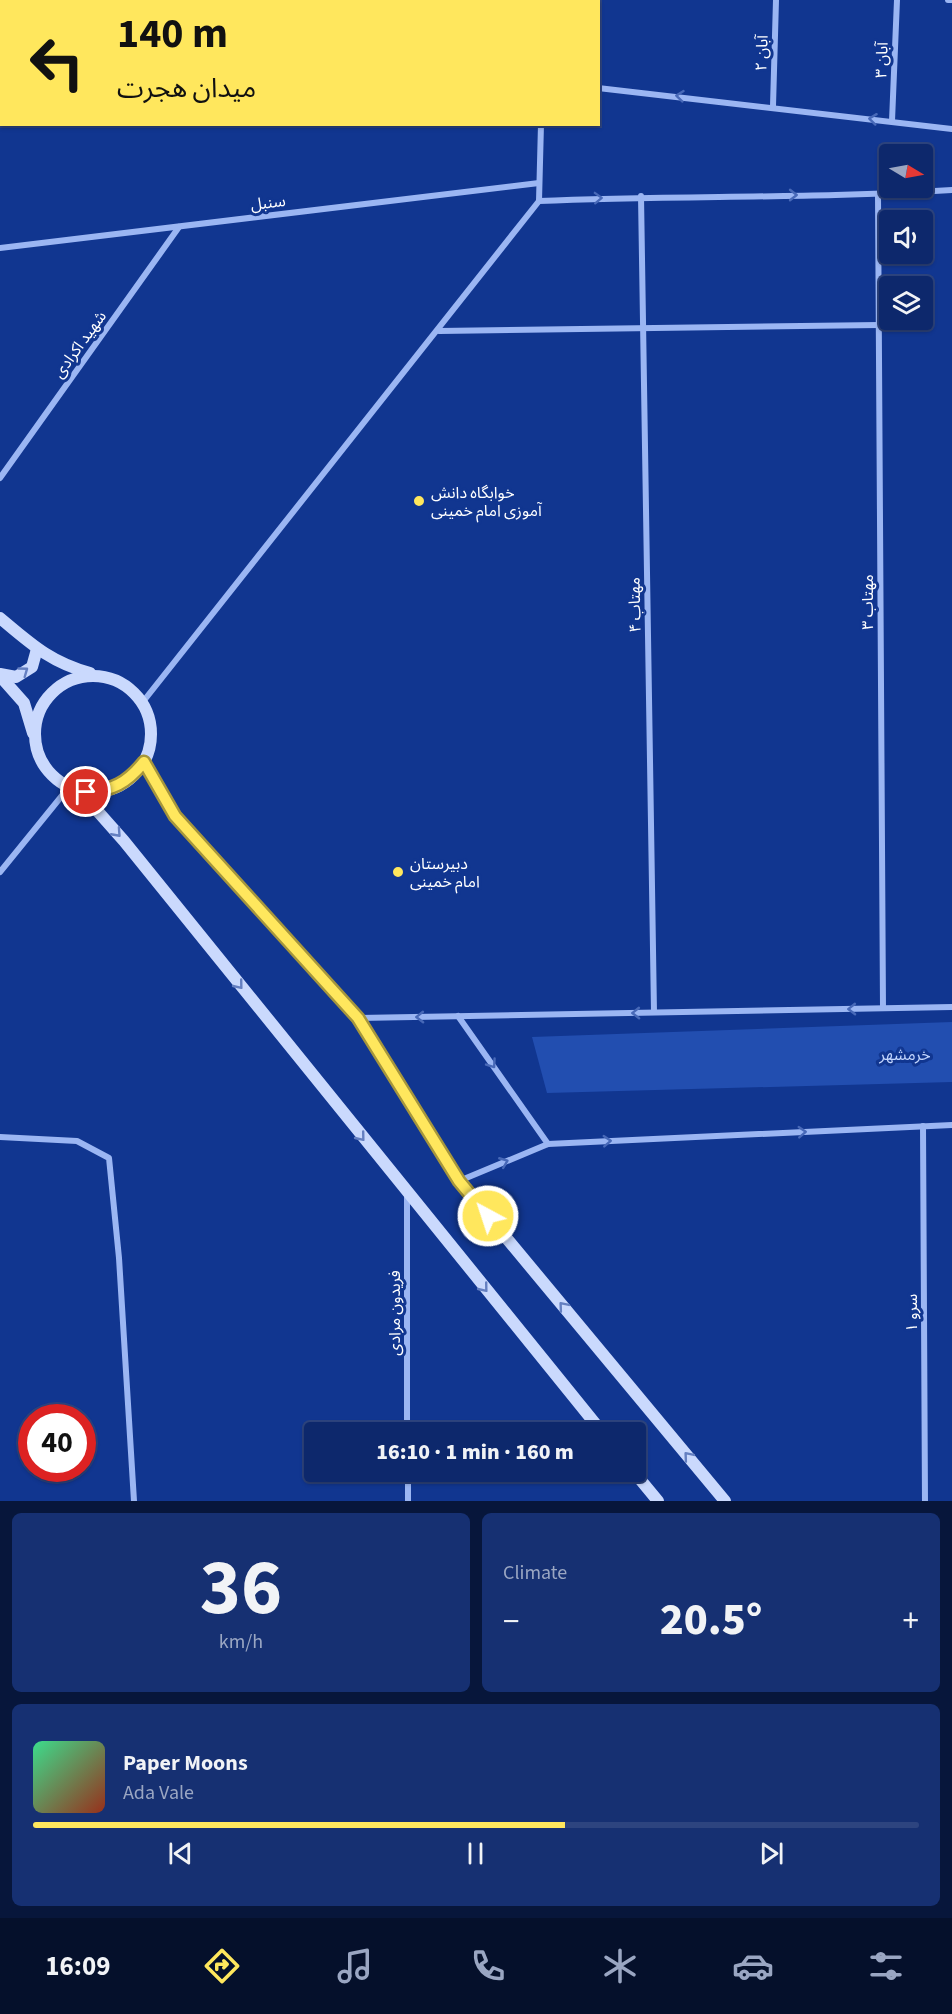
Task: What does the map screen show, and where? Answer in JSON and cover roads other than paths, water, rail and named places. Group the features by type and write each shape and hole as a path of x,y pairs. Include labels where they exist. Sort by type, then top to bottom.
{"street":[{"name":"آبان ۲","path":"773,106 776,0"},
{"name":"آبان ۳","path":"892,121 897,0"},
{"path":"600,88 773,106 952,129"},
{"path":"142,703 439,331 539,201 541,126"},
{"name":"سنبل","path":"0,248 539,183"},
{"path":"539,201 641,196 878,195 952,190"},
{"name":"مهتاب ۳","path":"878,195 879,325"},
{"name":"مهتاب ۴","path":"641,196 654,1012"},
{"name":"شهید اکرادی","path":"0,478 179,227"},
{"path":"439,331 879,325"},
{"name":"مهتاب ۳","path":"879,330 882,1008"},
{"path":"0,618 37,649 62,665 123,684 142,703 149,717 151,732 144,762 133,776 119,786 103,791 73,788"},
{"path":"0,675 16,677 32,667 37,649"},
{"path":"0,675 24,703 42,762 54,777 73,788 124,841 407,1194 594,1422"},
{"path":"36,744 36,726 40,710 50,695 63,683 80,677 98,676"},
{"path":"144,762 175,816 358,1018 459,1181 725,1501"},
{"path":"0,872 73,788"},
{"path":"358,1018 952,1007"},
{"path":"458,1016 548,1144"},
{"path":"459,1181 548,1144 952,1125"},
{"name":"سرو ۱","path":"923,1126 925,1501"},
{"path":"0,1137 76,1141 109,1158 119,1258 134,1501"},
{"name":"فریدون مرادی","path":"407,1194 407,1422"},
{"path":"408,1482 408,1501"},
{"path":"642,1482 658,1501"}],"place":[{"name":"خوابگاه دانش آموزی امام خمینی","path":"419,501"},
{"name":"دبیرستان امام خمینی","path":"398,872"}],"park label":[{"name":"خرمشهر","path":"905,1054"}]}
